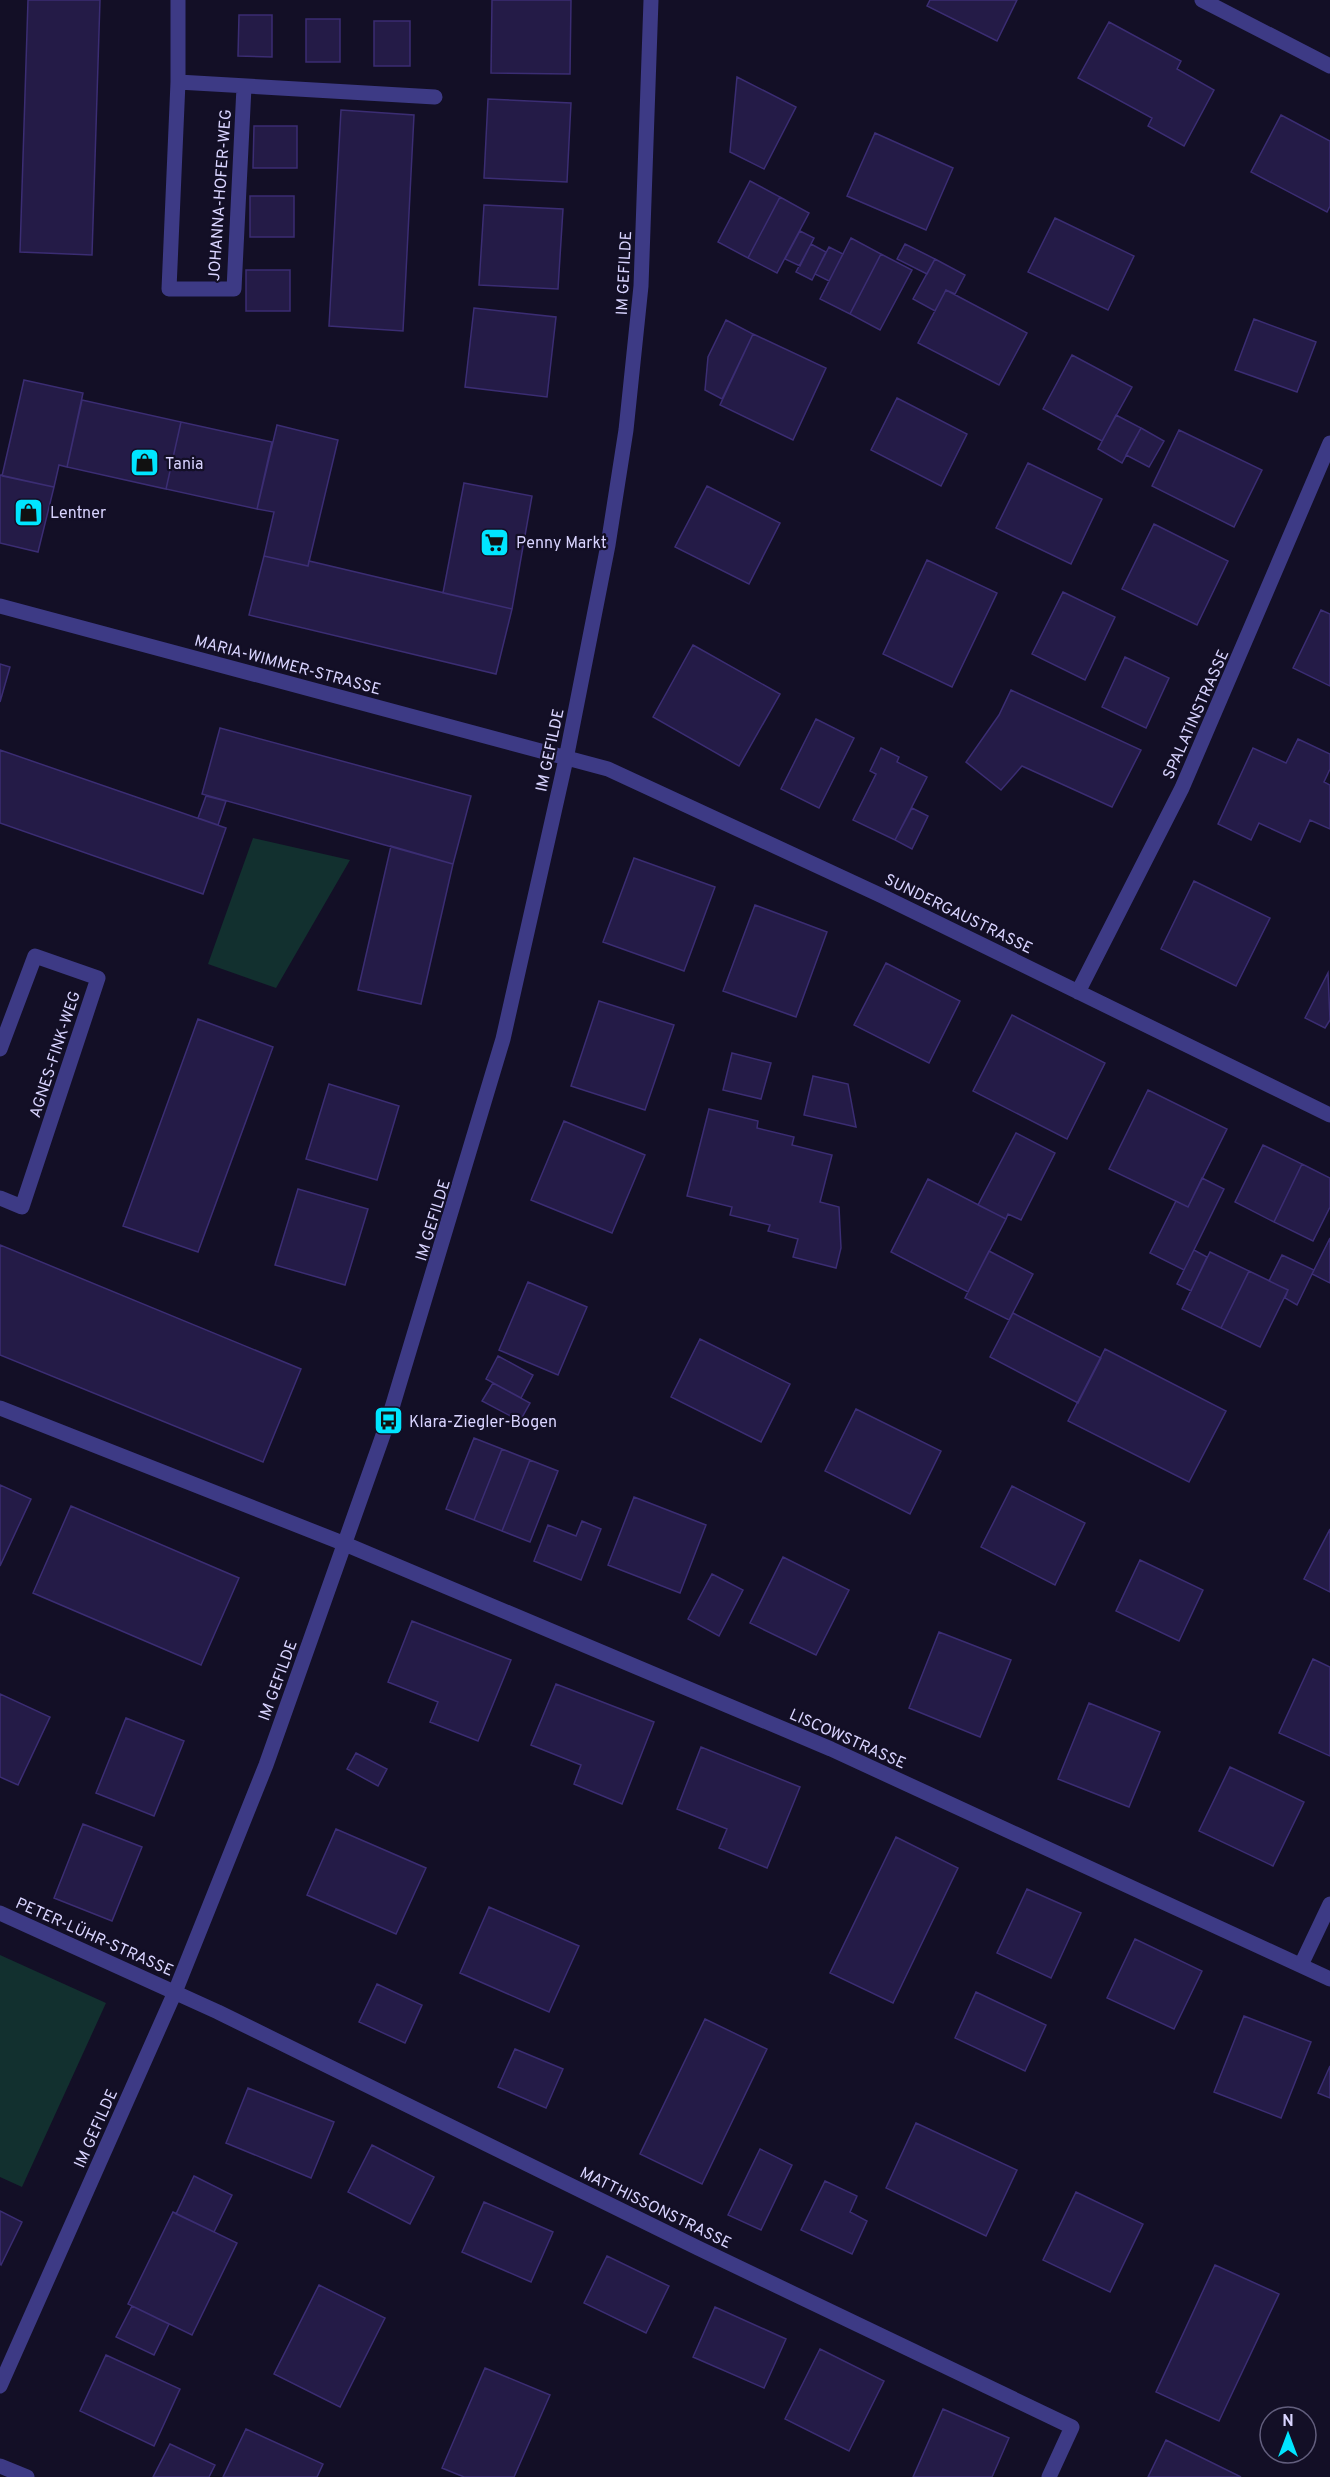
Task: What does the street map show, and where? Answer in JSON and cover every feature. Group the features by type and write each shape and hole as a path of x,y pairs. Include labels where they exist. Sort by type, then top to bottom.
{"street":[{"name":"JOHANNA-HOFER-WEG","path":"178,0 178,82 169,289 234,289 244,87"},
{"name":"IM GEFILDE","path":"0,2386 176,1992 266,1765 399,1387 503,1039 566,759 608,545 634,364 641,286 651,0"},
{"path":"1202,0 1330,66"},
{"name":"JOHANNA-HOFER-WEG","path":"178,82 435,97"},
{"name":"SPALATINSTRASSE","path":"1078,992 1182,789 1330,443"},
{"name":"MARIA-WIMMER-STRASSE","path":"0,606 566,759"},
{"name":"SUNDERGAUSTRASSE","path":"566,759 608,769 880,895 1330,1115"},
{"name":"AGNES-FINK-WEG","path":"0,1049 35,957 98,978 22,1207 0,1198"},
{"path":"0,1408 345,1544"},
{"name":"LISCOWSTRASSE","path":"345,1544 831,1749 1330,1979"},
{"path":"1301,1965 1330,1904"},
{"name":"PETER-LÜHR-STRASSE","path":"0,1913 176,1992"},
{"name":"MATTHISSONSTRASSE","path":"176,1992 1072,2427 1049,2477"},
{"path":"0,2466 27,2477"}],"green space":[{"path":"253,838 350,860 276,988 208,964"},
{"path":"0,1955 106,2003 22,2187 0,2177"}],"building":[{"path":"28,0 100,0 92,255 20,252"},
{"path":"492,0 571,0 570,74 491,73"},
{"path":"930,0 1017,0 997,41 927,6"},
{"path":"239,15 272,15 272,57 238,56"},
{"path":"306,19 340,19 340,62 306,62"},
{"path":"374,21 410,21 410,66 374,66"},
{"path":"1109,22 1181,61 1177,69 1214,90 1184,146 1148,126 1152,118 1078,78"},
{"path":"737,77 796,107 764,169 730,152"},
{"path":"488,99 571,103 567,182 484,178"},
{"path":"341,110 414,115 403,331 329,326"},
{"path":"1281,115 1330,141 1330,206 1327,212 1251,172"},
{"path":"254,126 297,126 297,168 253,168"},
{"path":"875,133 953,168 926,230 847,196"},
{"path":"750,181 780,197 748,258 718,242"},
{"path":"250,196 294,196 294,237 250,237"},
{"path":"780,197 809,213 777,273 748,258"},
{"path":"484,205 563,209 558,289 479,285"},
{"path":"1055,218 1134,256 1108,310 1028,272"},
{"path":"800,231 814,238 800,266 785,259"},
{"path":"851,238 881,254 850,314 820,299"},
{"path":"811,244 826,252 812,280 796,272"},
{"path":"905,244 935,259 927,274 897,259"},
{"path":"829,247 843,254 829,281 815,274"},
{"path":"881,254 912,270 880,330 850,314"},
{"path":"935,259 965,275 955,294 946,290 935,311 913,299"},
{"path":"246,270 290,270 290,311 246,311"},
{"path":"946,290 1027,333 999,385 918,343"},
{"path":"474,308 556,317 547,397 465,387"},
{"path":"1254,319 1316,342 1297,392 1235,370"},
{"path":"726,320 753,334 722,399 705,390 708,357"},
{"path":"753,334 826,368 793,440 720,405"},
{"path":"1072,355 1132,387 1102,441 1043,409"},
{"path":"24,380 83,393 67,467 59,465 54,487 2,476"},
{"path":"897,398 967,434 941,486 871,450"},
{"path":"82,400 181,422 166,489 67,467"},
{"path":"1116,415 1141,428 1122,463 1098,449"},
{"path":"181,422 272,442 257,509 166,489"},
{"path":"277,425 338,440 308,566 264,556 274,512 257,509"},
{"path":"1141,428 1164,441 1149,467 1126,455"},
{"path":"1179,430 1262,470 1234,527 1152,486"},
{"path":"1028,463 1102,499 1071,564 996,528"},
{"path":"0,475 54,487 38,552 0,543"},
{"path":"464,483 532,496 512,609 443,593"},
{"path":"707,486 780,523 749,584 675,547"},
{"path":"1154,524 1228,561 1197,625 1122,589"},
{"path":"264,556 308,566 309,561 512,609 496,674 249,615"},
{"path":"927,560 997,593 952,687 883,654"},
{"path":"1063,592 1115,617 1085,680 1032,654"},
{"path":"1321,610 1330,614 1330,686 1293,668"},
{"path":"693,645 780,694 739,766 653,717"},
{"path":"1125,657 1169,678 1146,728 1102,707"},
{"path":"0,664 10,667 0,702"},
{"path":"1011,690 1141,750 1112,807 1022,766 1001,790 966,762 999,715"},
{"path":"816,719 854,738 819,808 781,789"},
{"path":"220,728 471,796 453,864 202,794"},
{"path":"1298,739 1330,754 1330,769 1324,782 1330,785 1330,829 1310,820 1300,842 1259,823 1251,840 1218,824 1253,748 1286,763"},
{"path":"881,748 899,757 897,762 927,777 895,840 853,820 876,774 870,771"},
{"path":"0,750 226,828 203,894 0,823"},
{"path":"206,796 226,801 218,825 198,818"},
{"path":"912,808 928,816 912,849 895,840"},
{"path":"391,846 453,864 421,1004 358,990"},
{"path":"634,858 715,887 684,971 603,942"},
{"path":"1194,881 1270,918 1236,986 1161,949"},
{"path":"755,905 827,932 796,1017 723,991"},
{"path":"886,963 960,1001 929,1063 854,1025"},
{"path":"1328,973 1330,1020 1325,1028 1305,1018"},
{"path":"599,1001 674,1025 645,1110 571,1086"},
{"path":"1012,1015 1105,1063 1067,1139 973,1091"},
{"path":"198,1019 273,1047 198,1252 123,1226"},
{"path":"732,1053 771,1063 761,1099 723,1090"},
{"path":"813,1076 848,1084 856,1127 804,1115"},
{"path":"329,1084 399,1106 377,1180 306,1159"},
{"path":"1148,1090 1227,1129 1188,1207 1109,1169"},
{"path":"709,1109 758,1121 757,1128 794,1137 792,1145 832,1155 820,1202 839,1207 841,1248 836,1268 793,1257 798,1239 768,1231 770,1225 730,1215 732,1207 687,1196"},
{"path":"564,1121 645,1155 612,1233 531,1200"},
{"path":"1016,1133 1055,1153 1021,1220 1008,1214 1006,1219 978,1205"},
{"path":"1263,1145 1302,1164 1274,1222 1235,1202"},
{"path":"1302,1164 1330,1178 1330,1207 1313,1241 1274,1222"},
{"path":"1202,1178 1224,1189 1184,1270 1150,1253 1176,1201 1188,1207"},
{"path":"928,1179 1006,1219 968,1292 891,1252"},
{"path":"298,1189 368,1209 345,1285 275,1265"},
{"path":"1330,1238 1330,1283 1312,1274"},
{"path":"0,1245 301,1369 263,1462 0,1355"},
{"path":"1194,1250 1207,1257 1191,1291 1177,1284"},
{"path":"989,1251 1033,1274 1009,1320 965,1298"},
{"path":"1210,1252 1249,1271 1221,1328 1182,1309"},
{"path":"1282,1255 1314,1270 1297,1305 1285,1298 1288,1290 1269,1281"},
{"path":"1249,1271 1288,1290 1260,1347 1221,1328"},
{"path":"528,1282 587,1307 558,1375 499,1350"},
{"path":"1013,1313 1101,1358 1078,1403 990,1357"},
{"path":"700,1339 790,1384 761,1442 671,1397"},
{"path":"1105,1349 1226,1411 1189,1482 1068,1421"},
{"path":"498,1356 533,1375 521,1398 486,1379"},
{"path":"493,1383 530,1403 520,1421 482,1401"},
{"path":"856,1409 941,1451 910,1514 825,1471"},
{"path":"474,1438 502,1449 474,1520 446,1509"},
{"path":"502,1449 530,1460 502,1531 474,1520"},
{"path":"530,1460 558,1471 530,1542 502,1531"},
{"path":"0,1485 31,1499 0,1566"},
{"path":"1012,1486 1085,1523 1055,1585 981,1547"},
{"path":"634,1497 706,1525 680,1593 608,1565"},
{"path":"71,1506 239,1578 201,1665 33,1593"},
{"path":"582,1521 601,1529 581,1580 534,1561 548,1525 576,1536"},
{"path":"1330,1529 1330,1592 1304,1579"},
{"path":"783,1557 849,1590 816,1655 750,1623"},
{"path":"1140,1560 1203,1590 1179,1641 1116,1611"},
{"path":"712,1574 743,1590 719,1636 688,1619"},
{"path":"412,1621 511,1660 478,1741 430,1722 438,1702 388,1682"},
{"path":"939,1632 1011,1660 980,1737 909,1708"},
{"path":"1313,1659 1330,1667 1330,1756 1279,1733"},
{"path":"556,1684 654,1722 622,1804 574,1784 581,1765 531,1745"},
{"path":"0,1694 50,1717 18,1785 0,1777"},
{"path":"1089,1703 1160,1732 1129,1807 1058,1779"},
{"path":"126,1718 184,1741 154,1816 96,1793"},
{"path":"701,1747 800,1787 767,1868 719,1848 727,1829 677,1809"},
{"path":"356,1753 387,1769 378,1786 347,1769"},
{"path":"1230,1767 1304,1802 1273,1866 1199,1831"},
{"path":"83,1824 142,1847 112,1921 54,1898"},
{"path":"336,1829 426,1868 396,1934 307,1895"},
{"path":"896,1837 958,1868 893,2003 830,1973"},
{"path":"1027,1889 1081,1913 1051,1978 997,1953"},
{"path":"489,1907 579,1946 549,2012 460,1973"},
{"path":"1135,1939 1202,1971 1174,2029 1107,1998"},
{"path":"377,1984 422,2005 405,2043 359,2022"},
{"path":"976,1992 1046,2025 1025,2071 955,2038"},
{"path":"1244,2016 1311,2042 1281,2118 1214,2092"},
{"path":"705,2019 767,2049 702,2184 640,2154"},
{"path":"515,2049 563,2069 546,2108 498,2087"},
{"path":"1330,2066 1330,2098 1318,2093"},
{"path":"248,2088 334,2122 311,2178 226,2143"},
{"path":"916,2123 1017,2170 986,2236 886,2188"},
{"path":"372,2145 434,2177 410,2224 348,2192"},
{"path":"760,2149 792,2165 761,2230 728,2215"},
{"path":"194,2176 232,2195 214,2232 176,2214"},
{"path":"825,2181 857,2196 850,2212 867,2221 852,2254 801,2230"},
{"path":"1076,2192 1143,2224 1110,2292 1043,2260"},
{"path":"484,2202 553,2232 531,2282 462,2252"},
{"path":"0,2211 22,2222 1,2265 0,2264"},
{"path":"173,2212 237,2243 192,2335 128,2304"},
{"path":"607,2256 669,2286 646,2333 584,2303"},
{"path":"1215,2265 1279,2294 1219,2421 1156,2392"},
{"path":"319,2285 385,2318 340,2407 274,2374"},
{"path":"132,2306 169,2324 154,2355 116,2337"},
{"path":"715,2307 786,2339 764,2388 693,2357"},
{"path":"820,2349 884,2381 849,2451 785,2419"},
{"path":"106,2355 180,2389 154,2446 80,2411"},
{"path":"485,2368 550,2395 514,2477 464,2477 442,2468"},
{"path":"943,2409 1009,2438 992,2477 913,2477"},
{"path":"246,2429 323,2464 317,2477 223,2477"},
{"path":"1166,2440 1241,2477 1148,2477"},
{"path":"170,2444 215,2465 209,2477 153,2477"}],"place":[{"name":"Tania","path":"144,463"},
{"name":"Lentner","path":"29,512"},
{"name":"Penny Markt","path":"495,542"},
{"name":"Klara-Ziegler-Bogen","path":"388,1421"}]}
